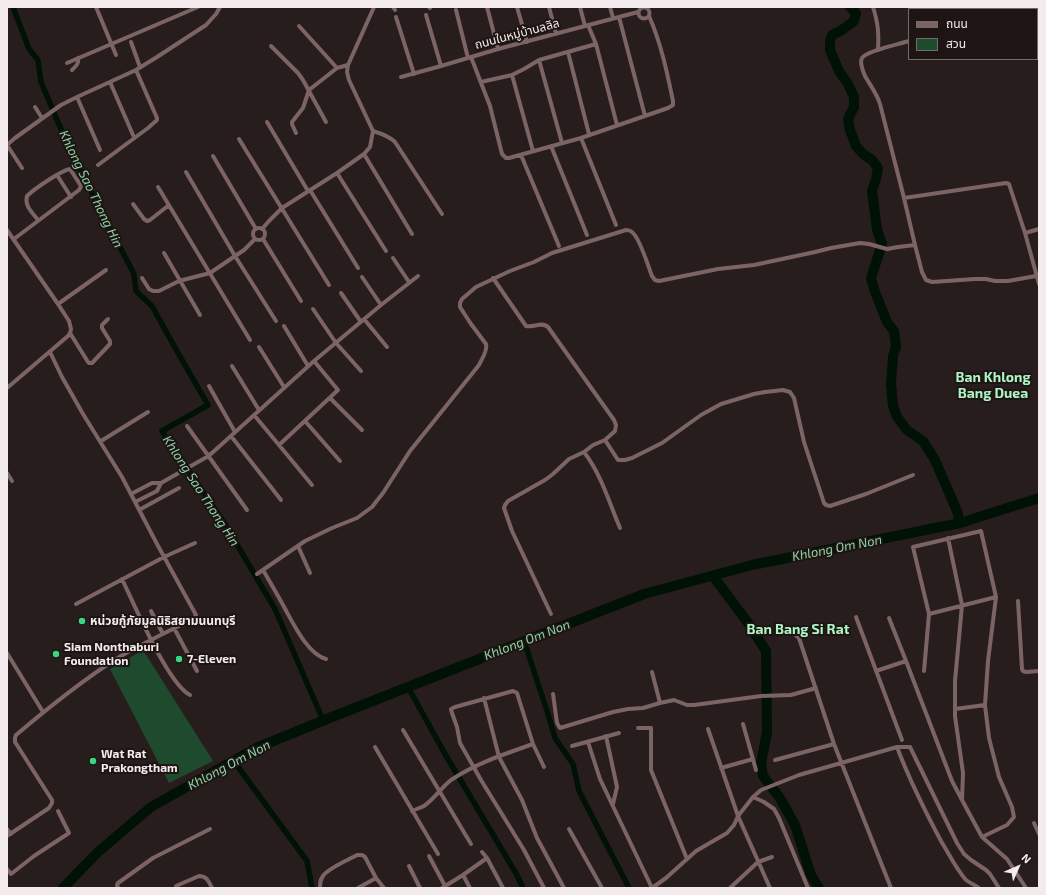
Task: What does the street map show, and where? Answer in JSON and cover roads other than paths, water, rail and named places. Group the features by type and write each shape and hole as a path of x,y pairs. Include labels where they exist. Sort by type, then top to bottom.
{"street":[{"path":"96,7 116,55"},
{"path":"67,63 198,7"},
{"path":"8,144 61,105 138,69 206,25 220,7"},
{"path":"256,229 262,229 282,208 337,173 370,148 373,131 349,80 348,65 374,7"},
{"path":"487,7 498,49"},
{"path":"517,7 527,42"},
{"path":"549,7 556,34"},
{"path":"580,7 596,44 617,125"},
{"path":"610,7 613,18"},
{"path":"456,10 470,57 490,106 502,154 506,158 581,138 672,106 673,101 658,40 648,16 649,10 645,7 641,8 638,12 639,16 643,18 647,18 648,16"},
{"path":"873,7 877,20 878,50"},
{"name":"ถนนในหมู่บ้านลลิล","path":"401,77 498,49 638,12"},
{"path":"426,15 441,66"},
{"path":"396,16 414,74"},
{"path":"619,17 645,116"},
{"path":"299,26 337,68"},
{"path":"908,41 878,50 864,56 861,60 861,64 880,104 922,272 926,280 932,282 975,279 1008,281 1036,276"},
{"path":"98,165 157,120 138,69 131,42"},
{"path":"481,82 512,75 539,60 596,44"},
{"path":"271,46 298,73 326,122"},
{"path":"568,52 589,134"},
{"path":"72,70 79,62 78,58"},
{"path":"539,60 562,143"},
{"path":"296,133 292,122 303,108 309,90 337,68 348,65"},
{"path":"512,75 533,151"},
{"path":"110,82 133,135"},
{"path":"77,97 100,150"},
{"path":"35,107 42,118"},
{"path":"267,122 358,268"},
{"path":"373,131 386,135 395,142 442,214"},
{"path":"7,138 8,144 22,168"},
{"path":"581,138 616,225"},
{"path":"239,139 329,285"},
{"path":"551,146 587,235"},
{"path":"364,154 412,234"},
{"path":"521,155 558,246"},
{"path":"213,156 256,229"},
{"path":"14,239 79,190 81,186 70,169 57,175 26,198 27,206 38,220"},
{"path":"186,172 235,256 276,321"},
{"path":"337,173 386,251"},
{"path":"57,175 71,197"},
{"path":"904,198 1006,183 1009,184 1025,233 1039,284"},
{"path":"158,187 250,340"},
{"path":"133,204 147,221 169,205"},
{"path":"255,239 253,233 256,229"},
{"path":"262,229 265,235 263,239 301,301"},
{"path":"1025,233 1039,229"},
{"path":"7,230 69,321 71,329 70,333 89,363 92,363 110,344 110,341 102,328 102,325 108,319"},
{"path":"257,574 298,546 332,528 357,518 372,507 383,493 410,451 479,365 487,347 460,307 460,303 462,299 476,287 493,278 534,262 552,253 626,230 633,232 639,242 652,276 655,280 659,281 718,269 754,265 801,254 860,243 887,249 915,245"},
{"path":"142,278 149,289 159,291 179,281 210,273 244,250 255,239"},
{"path":"255,239 263,239"},
{"path":"164,253 200,315"},
{"path":"393,258 409,282"},
{"path":"58,304 106,270"},
{"path":"135,502 156,491 161,484 207,456 336,342 418,276"},
{"path":"362,277 381,305"},
{"path":"493,278 526,326 530,327 545,324 548,327 614,420 616,425 615,431 605,440 569,459 545,480 508,501 505,505 504,508 512,531 551,614"},
{"path":"341,293 362,320 387,348"},
{"path":"313,309 336,342 362,371"},
{"path":"284,326 308,366"},
{"path":"7,388 70,333"},
{"path":"259,347 284,387"},
{"path":"7,829 9,835 49,808 52,803 52,800 14,740 16,735 43,712 100,669 152,639 194,618 196,615 164,558 122,477 72,395 50,352"},
{"path":"280,445 338,390 314,361"},
{"path":"232,366 259,410"},
{"path":"209,386 235,432"},
{"path":"605,440 618,460 625,460 662,443 701,415 721,404 765,392 783,390 790,392 794,398 808,456 826,505 830,506 866,494 913,475"},
{"path":"330,398 362,430"},
{"path":"100,441 148,412"},
{"path":"254,415 312,485"},
{"path":"305,421 340,461"},
{"path":"187,426 247,510"},
{"path":"231,436 281,500"},
{"path":"584,452 589,458 601,482 620,528"},
{"path":"7,473 12,481"},
{"path":"131,494 152,483 161,484"},
{"path":"139,510 179,488"},
{"path":"924,671 929,614 913,547 981,531 996,597 988,662 985,704 989,738 999,777 1012,807 1014,817 1007,825 982,837"},
{"path":"948,538 962,606 955,682 955,716 963,772 962,800"},
{"path":"76,604 195,543"},
{"path":"298,546 310,573"},
{"path":"263,570 300,635 315,653 326,658"},
{"path":"122,580 165,665 176,682 190,695"},
{"path":"929,614 996,597"},
{"path":"1018,601 1022,669 1026,672 1039,671"},
{"path":"151,611 163,634"},
{"path":"856,617 902,740"},
{"path":"889,618 952,781 982,837 1007,859 1026,888"},
{"path":"174,628 197,671"},
{"path":"789,632 792,632 798,638 834,744 892,888"},
{"path":"7,653 43,712"},
{"path":"876,671 906,661"},
{"path":"652,672 660,703"},
{"path":"553,694 557,723 560,728 613,712 644,708 674,700 687,705 694,705 762,696 791,695 816,688"},
{"path":"544,767 533,744 517,693 513,691 484,698 451,709 460,743 524,850 544,888"},
{"path":"484,698 499,756 522,800 537,838 564,888"},
{"path":"955,709 985,704"},
{"path":"743,724 756,770"},
{"path":"638,728 651,728 650,770 687,859"},
{"path":"708,729 738,816 770,888"},
{"path":"403,730 471,844"},
{"path":"572,746 619,733"},
{"path":"606,736 617,787 612,804"},
{"path":"588,742 600,779 652,888 666,878 696,851 727,833 753,797 761,790 799,775 897,746 910,747 957,843 964,854 990,874 999,888"},
{"path":"412,811 423,806 451,781 473,767 533,744"},
{"path":"775,760 834,744"},
{"path":"897,746 905,768 935,830 950,856 960,872 968,881 979,888"},
{"path":"375,747 438,854"},
{"path":"721,768 753,759"},
{"path":"753,797 774,809 808,888"},
{"path":"7,869 11,874 34,856 69,833 58,811"},
{"path":"1034,823 1039,834"},
{"path":"118,888 118,883 153,858 210,829"},
{"path":"569,829 602,888"},
{"path":"482,852 487,858 503,888"},
{"path":"320,888 321,880 326,872 357,855 362,855 365,858 376,878 384,888"},
{"path":"429,856 443,887 463,876 487,858"},
{"path":"730,888 758,862 772,856"},
{"path":"409,866 420,888"},
{"path":"176,886 199,876 203,876 212,888"},
{"path":"463,876 470,888"},
{"path":"358,888 376,878"}],"waterway":[{"name":"Khlong Sao Thong Hin","path":"13,7 29,49 38,60 41,82 72,155 134,274 136,291 152,306 208,405 162,431 223,521 275,609 323,720"},
{"path":"850,7 856,13 854,21 832,35 830,50 839,71 848,84 854,97 854,107 848,119 850,130 856,146 863,154 872,160 878,168 872,191 877,230 882,244 871,278 887,322 894,331 896,347 893,356 891,384 893,406 897,417 907,430 923,441 935,460 957,511 960,523"},
{"name":"Khlong Om Non","path":"63,888 98,852 151,807 256,748 332,717 644,594 752,565 960,523 1039,498"},
{"path":"713,576 748,623 766,651 767,732 761,763 763,776 780,798 795,825 811,875 819,888"},
{"path":"524,641 555,738 573,764 579,791 629,888"},
{"path":"408,687 445,754 517,875 523,888"},
{"path":"233,760 307,861 312,888"}],"place":[{"name":"หน่วยกู้ภัยมูลนิธิสยามนนทบุรี","path":"82,621"},
{"name":"Siam Nonthaburi Foundation","path":"56,654"},
{"name":"7-Eleven","path":"179,659"},
{"name":"Wat Rat Prakongtham","path":"93,761"}],"district":[{"name":"Ban Khlong Bang Duea","path":"993,386"},
{"name":"Ban Bang Si Rat","path":"798,629"}]}
